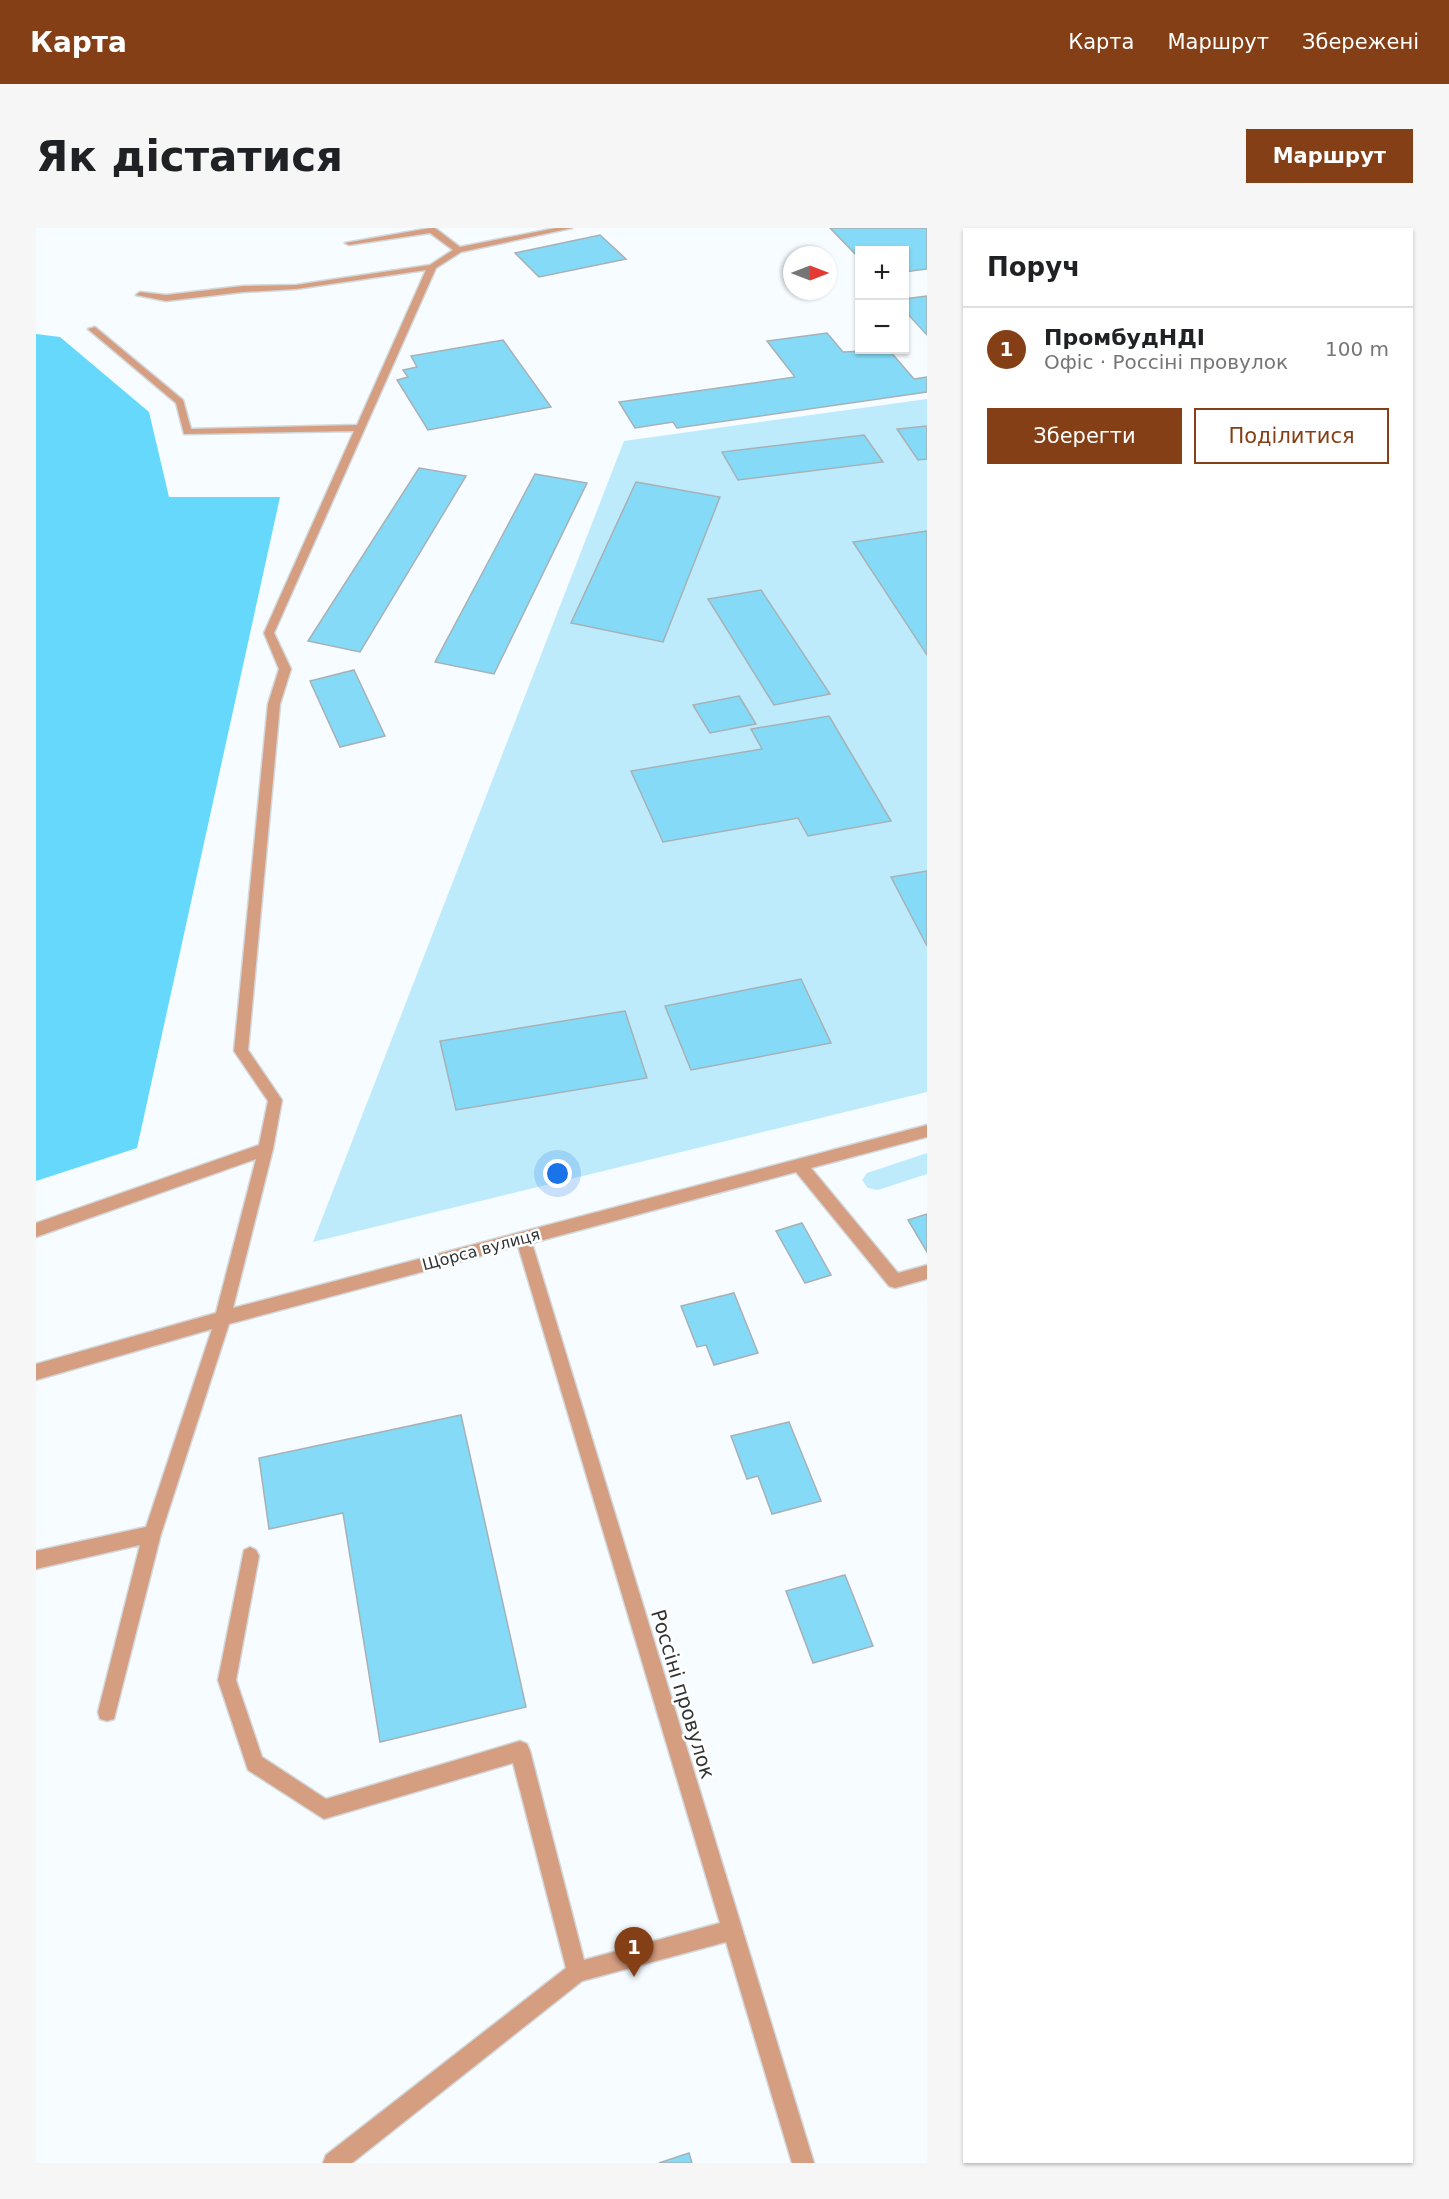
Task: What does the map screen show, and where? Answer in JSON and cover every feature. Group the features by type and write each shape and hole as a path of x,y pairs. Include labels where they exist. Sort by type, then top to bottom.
{"street":[{"path":"140,295 166,298 243,289 296,287 432,267 458,250 568,228"},
{"path":"349,243 432,230 458,250"},
{"path":"107,1712 152,1534 223,1318 266,1149 275,1100 241,1051 274,704 285,669 269,633 432,267"},
{"path":"92,329 180,402 187,432 360,428"},
{"name":"Щорса вулиця","path":"36,1372 223,1318 927,1131"},
{"path":"36,1230 266,1149"},
{"path":"799,1165 896,1281 927,1272"},
{"name":"Россіні провулок","path":"523,1238 730,1930 803,2163"},
{"path":"36,1560 152,1534"},
{"path":"250,1556 227,1680 255,1762 324,1809 520,1750 577,1972"},
{"path":"334,2163 577,1972 730,1930"}],"shaded area":[{"path":"36,334 60,337 149,412 169,497 280,497 137,1148 36,1181"},
{"path":"927,399 927,1092 313,1242 624,441"},
{"path":"927,1153 927,1174 878,1190 868,1188 862,1180 867,1173"}],"building":[{"path":"830,228 927,228 927,269 909,271 909,246 855,246 855,254"},
{"path":"600,235 626,259 539,277 515,253"},
{"path":"927,296 927,335 909,315 909,298"},
{"path":"827,333 843,352 892,354 914,379 927,377 927,392 677,428 673,422 635,428 619,402 795,377 767,341"},
{"path":"503,340 551,407 428,430 397,380 408,377 403,370 417,367 411,356"},
{"path":"927,426 927,459 918,460 897,429"},
{"path":"864,435 883,462 738,480 722,452"},
{"path":"419,468 466,476 360,652 308,641"},
{"path":"535,474 587,483 494,674 435,662"},
{"path":"636,482 720,497 663,642 571,623"},
{"path":"927,531 927,655 853,542"},
{"path":"761,590 830,694 774,705 708,599"},
{"path":"354,670 385,736 340,747 310,681"},
{"path":"739,696 756,724 710,733 693,705"},
{"path":"829,716 891,821 808,836 798,818 663,842 631,771 762,749 751,729"},
{"path":"927,871 927,946 891,877"},
{"path":"801,979 831,1043 691,1070 665,1006"},
{"path":"625,1011 647,1078 456,1110 440,1041"},
{"path":"927,1214 927,1252 908,1220"},
{"path":"802,1223 831,1275 805,1283 776,1231"},
{"path":"734,1293 758,1353 714,1365 706,1345 697,1347 681,1306"},
{"path":"461,1415 526,1707 380,1742 343,1513 269,1529 259,1458"},
{"path":"789,1422 821,1501 772,1514 758,1476 747,1479 731,1436"},
{"path":"845,1575 873,1646 813,1663 786,1591"},
{"path":"689,2153 692,2163 659,2163"}],"place":[{"name":"ПромбудНДІ","path":"634,1977"}]}
